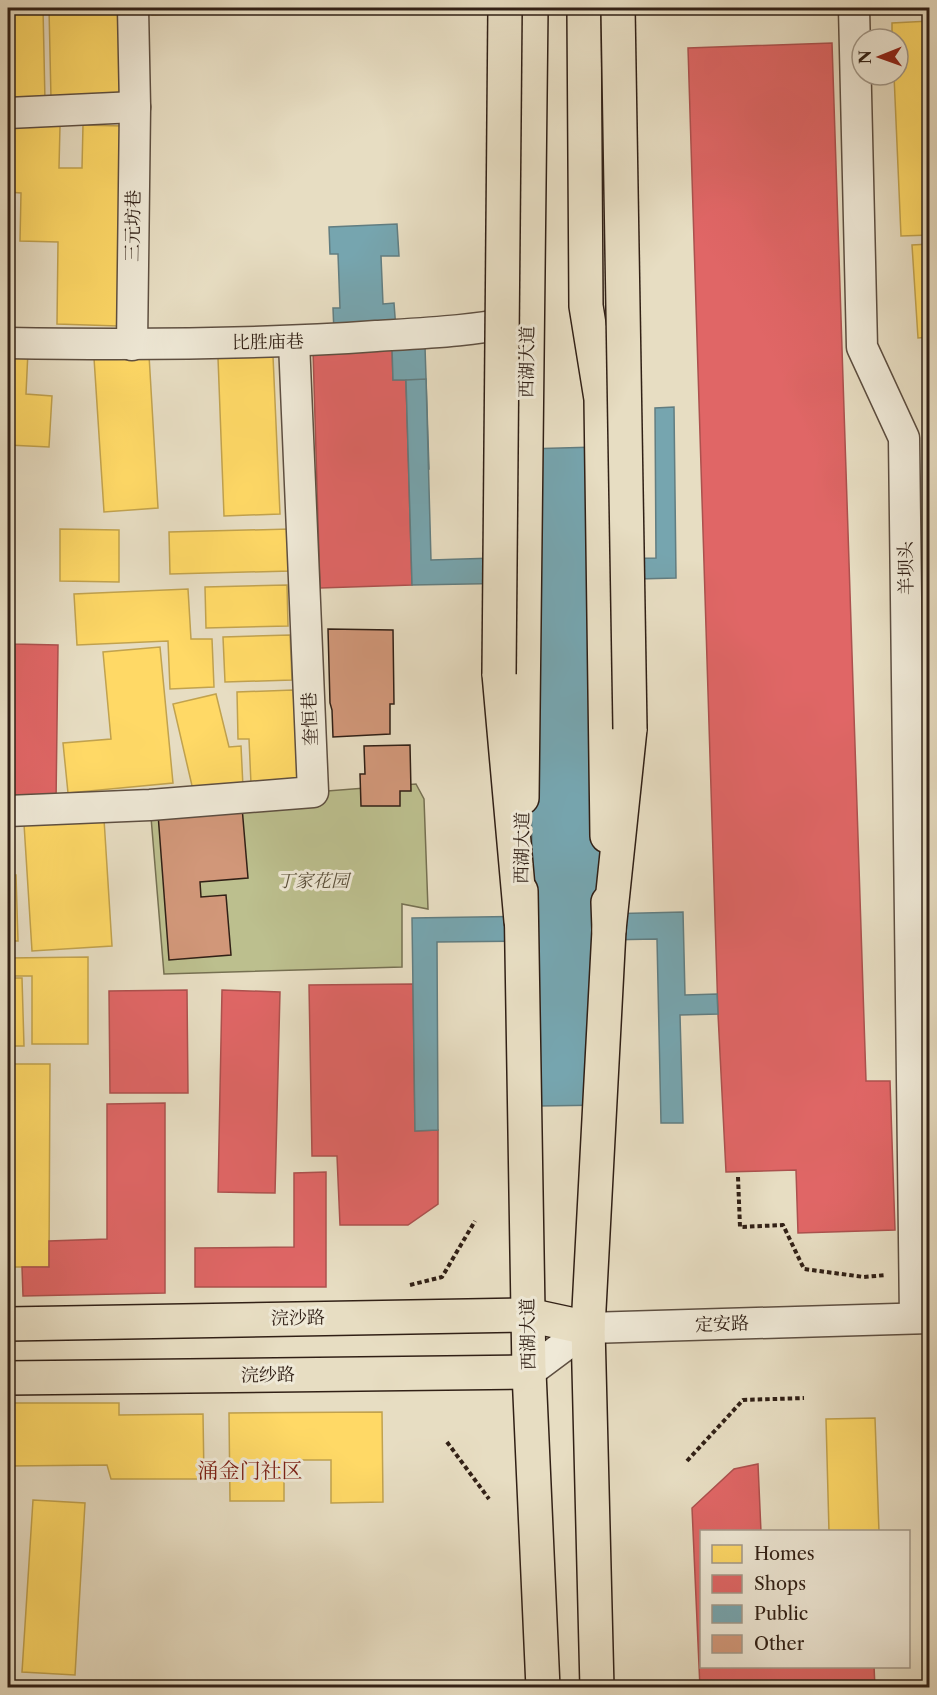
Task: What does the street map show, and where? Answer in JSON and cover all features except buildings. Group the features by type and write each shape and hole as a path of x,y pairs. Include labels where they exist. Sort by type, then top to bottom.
{"main road":[{"path":"505,8 499,674 521,921"},
{"name":"西湖大道","path":"531,8 521,921 529,1372 543,1688"},
{"path":"584,8 586,306 601,399 609,930"},
{"path":"597,1688 588,1328 609,930 630,729 618,8"},
{"name":"浣沙路","path":"8,1324 528,1316 588,1328"},
{"name":"浣纱路","path":"8,1378 529,1372"}],"street":[{"name":"三元坊巷","path":"132,345 135,107 133,8"},
{"name":"羊坝头","path":"854,8 861,347 904,438 920,917 914,1272 922,1318"},
{"path":"8,113 135,107"},
{"name":"比胜庙巷","path":"8,343 132,345 294,342 488,328 528,320"},
{"name":"奎恒巷","path":"8,811 150,805 313,792 294,342"},
{"name":"定安路","path":"588,1328 922,1318"},
{"path":"529,1372 588,1328"}],"path":[{"path":"738,1177 740,1227 783,1225 804,1269 864,1277 914,1272"},
{"path":"442,1277 475,1221"},
{"path":"687,1461 743,1400 804,1398"},
{"path":"447,1442 489,1499"}],"green space":[{"name":"丁家花园","path":"416,784 424,799 428,909 402,904 402,967 164,974 150,805"}],"district":[{"name":"涌金门社区","path":"250,1470"}]}
